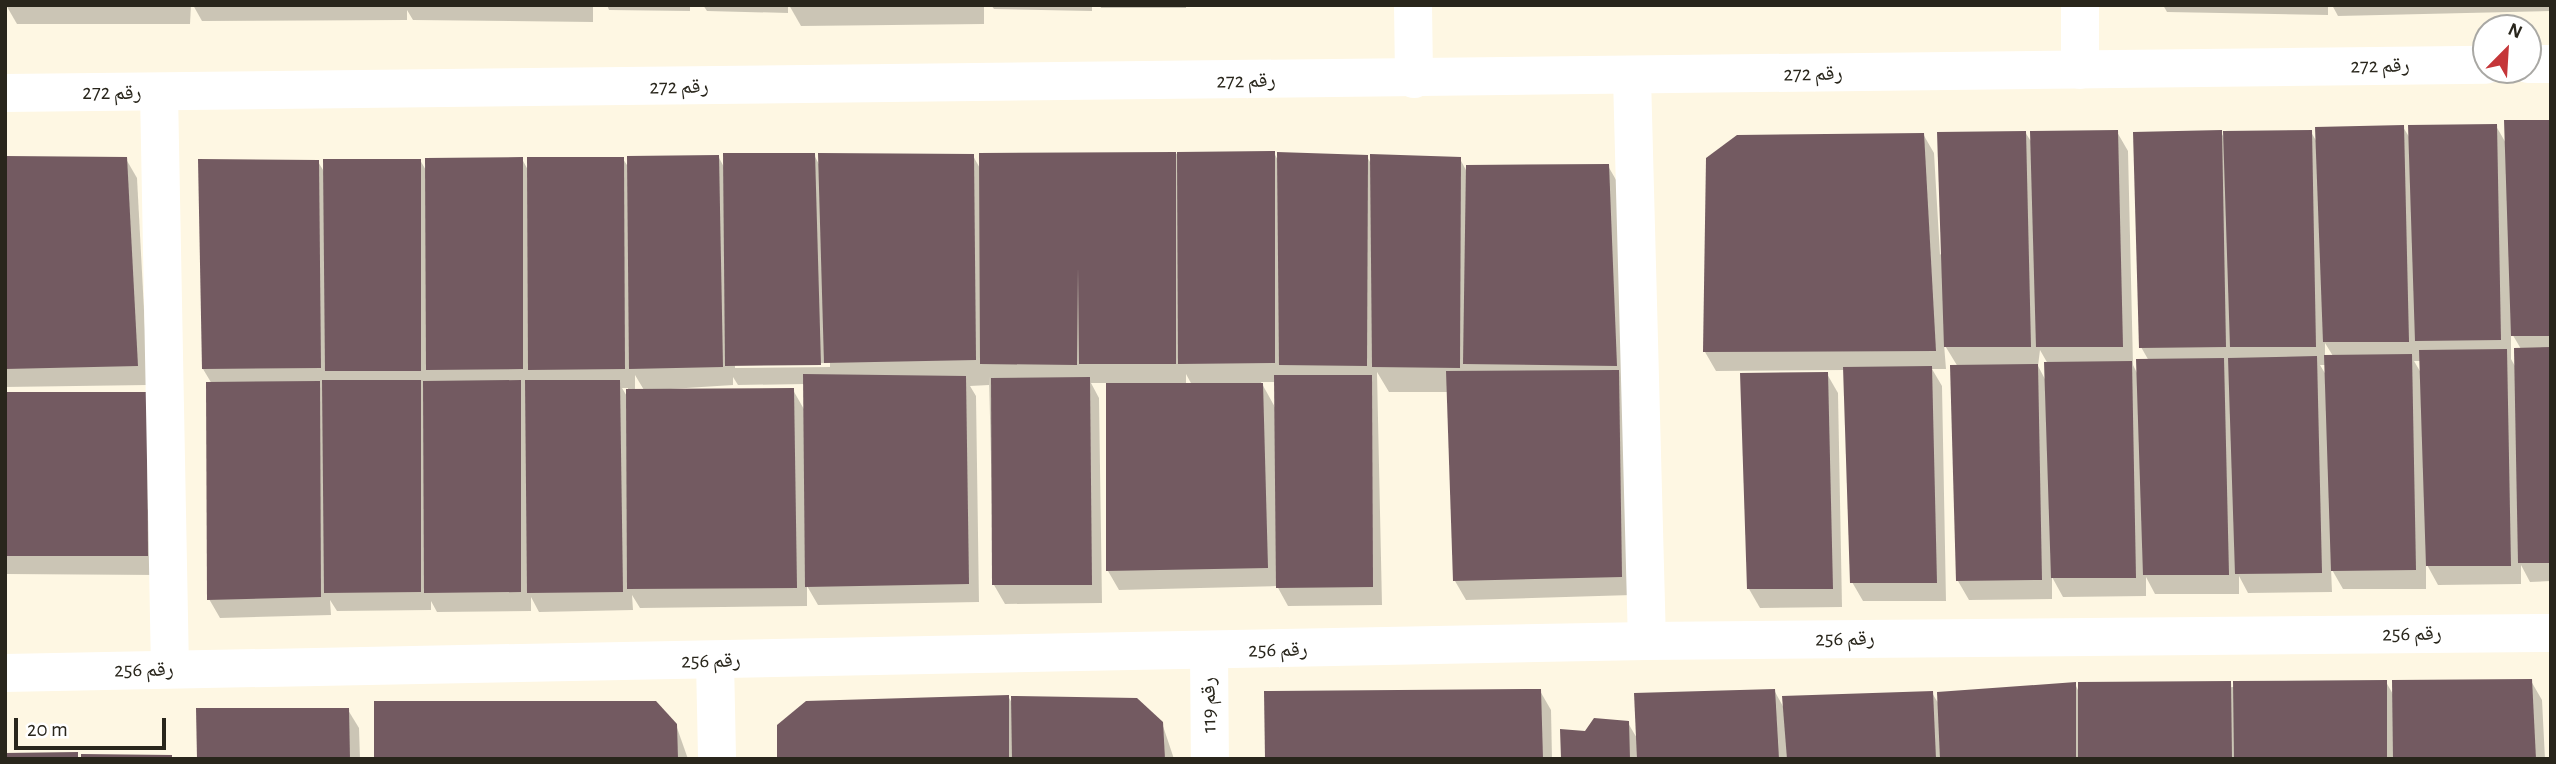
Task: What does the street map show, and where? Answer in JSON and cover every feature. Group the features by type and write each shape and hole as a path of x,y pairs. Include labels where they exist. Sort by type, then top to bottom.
{"street":[{"path":"1413,5 1414,79"},
{"path":"2080,5 2080,70"},
{"name":"رقم 272","path":"5,93 1632,77 2472,65"},
{"path":"1632,77 1647,641"},
{"path":"159,92 170,669"},
{"name":"رقم 256","path":"5,673 1209,652 1647,641 2551,633"},
{"name":"رقم 119","path":"1209,652 1210,759"},
{"path":"715,661 717,759"}],"building":[{"path":"2504,120 2551,120 2551,336 2511,336"},
{"path":"2497,124 2501,340 2415,341 2408,125"},
{"path":"2404,125 2409,342 2323,342 2315,127"},
{"path":"2118,130 2123,347 2036,347 2030,131"},
{"path":"2222,130 2226,347 2139,348 2133,132"},
{"path":"2312,130 2316,347 2230,347 2223,131"},
{"path":"2026,131 2031,347 1944,347 1937,132"},
{"path":"1924,133 1936,351 1703,352 1706,158 1737,135"},
{"path":"1275,151 1275,363 1178,364 1177,152"},
{"path":"1176,152 1176,364 1079,364 1078,267 1077,365 980,364 979,153"},
{"path":"1277,152 1368,155 1367,366 1279,365"},
{"path":"723,153 815,153 821,365 725,366"},
{"path":"818,153 974,154 976,360 824,363"},
{"path":"1370,154 1461,157 1460,368 1372,367"},
{"path":"719,155 723,367 629,369 627,156"},
{"path":"5,156 127,157 138,366 5,369"},
{"path":"523,157 523,369 426,370 425,158"},
{"path":"527,157 624,157 625,369 528,370"},
{"path":"198,159 319,160 321,368 202,369"},
{"path":"323,159 421,159 421,371 325,371"},
{"path":"1609,164 1617,366 1463,364 1466,165"},
{"path":"2551,347 2551,563 2518,563 2514,348"},
{"path":"2507,349 2511,566 2426,566 2419,350"},
{"path":"2412,354 2416,570 2331,571 2324,355"},
{"path":"2317,356 2322,573 2235,574 2228,358"},
{"path":"2224,358 2229,575 2143,575 2136,359"},
{"path":"2132,361 2136,578 2051,578 2044,362"},
{"path":"2038,364 2042,580 1956,581 1950,365"},
{"path":"1932,366 1937,583 1850,583 1843,367"},
{"path":"1619,370 1622,577 1453,581 1446,371"},
{"path":"1828,372 1833,589 1747,589 1740,373"},
{"path":"803,374 966,376 969,584 805,587"},
{"path":"1274,375 1372,375 1373,587 1276,588"},
{"path":"1090,377 1092,585 992,585 991,378"},
{"path":"322,380 421,380 421,592 324,593"},
{"path":"521,380 521,592 424,593 423,381"},
{"path":"525,380 620,380 623,592 527,593"},
{"path":"320,381 321,597 207,600 206,382"},
{"path":"1106,383 1263,383 1268,568 1106,571"},
{"path":"794,388 797,588 627,589 626,389"},
{"path":"5,392 147,392 148,556 5,556"},
{"path":"2532,679 2536,759 2393,759 2392,680"},
{"path":"2387,680 2387,759 2234,759 2233,681"},
{"path":"2231,681 2232,759 2078,759 2078,682"},
{"path":"2076,682 2076,759 1940,759 1937,692"},
{"path":"1541,689 1543,759 1265,759 1264,691"},
{"path":"1775,689 1779,759 1637,759 1634,693"},
{"path":"1933,691 1936,759 1787,759 1782,696"},
{"path":"1009,695 1009,759 777,759 777,725 806,701"},
{"path":"1011,696 1137,698 1163,722 1165,759 1012,759"},
{"path":"374,701 656,701 677,724 678,759 374,759"},
{"path":"196,708 349,708 350,759 197,759"},
{"path":"1594,718 1629,721 1630,759 1561,759 1560,729 1585,731"},
{"path":"78,752 78,759 5,759 5,753"},
{"path":"81,754 172,755 172,759 81,759"}]}
